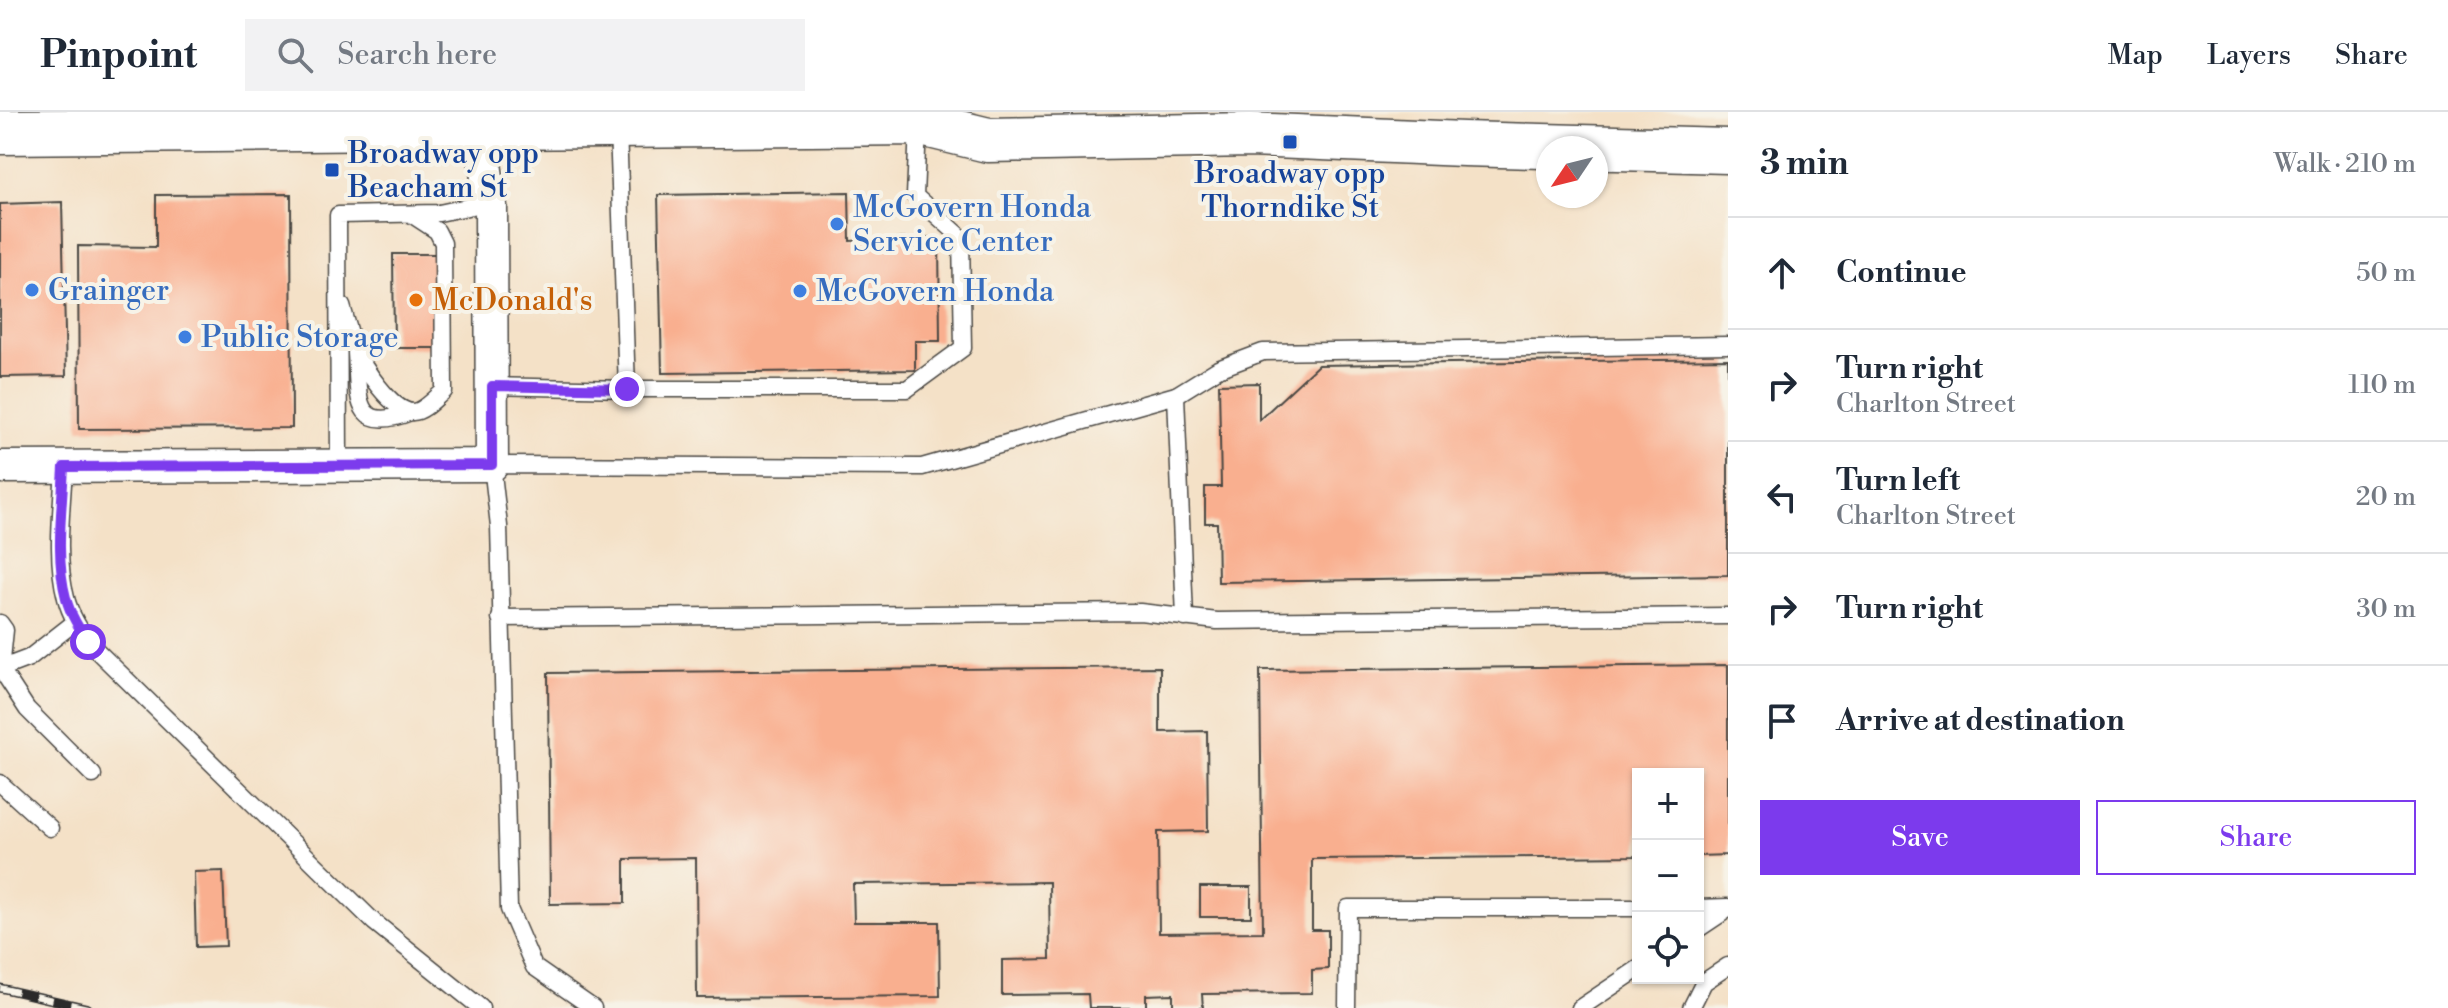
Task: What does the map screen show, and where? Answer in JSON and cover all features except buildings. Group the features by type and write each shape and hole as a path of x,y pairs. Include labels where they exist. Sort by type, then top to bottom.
{"main road":[{"path":"26,125 294,121 480,127 546,119 618,127 934,118 988,140 1250,135 1728,151"}],"street":[{"path":"0,467 492,465 491,207 480,127"}],"lane":[{"path":"492,386 907,389 963,348 961,237 915,196 934,118"},
{"path":"618,127 627,389"},
{"path":"339,465 338,215 439,213 477,205 491,207"},
{"path":"338,293 356,351 361,406 366,414 394,419 420,410 444,391 443,243 437,231 411,214"},
{"path":"593,1008 534,967 509,909 499,526 492,465 922,467 1176,395 1218,369 1263,352 1728,345"},
{"path":"356,351 378,386 397,406 411,412"},
{"path":"1176,395 1185,618"},
{"path":"64,467 62,567 66,597 75,622 88,642 374,922 481,1008"},
{"path":"500,618 1140,612 1217,621 1728,616"},
{"path":"0,669 29,658 75,622"},
{"path":"0,623 5,630 0,669 27,709 93,775"},
{"path":"0,783 50,828"},
{"path":"1347,1008 1348,908 1632,908"},
{"path":"1704,908 1728,908"},
{"path":"1704,925 1728,908"},
{"path":"1691,1008 1704,982 1728,966"},
{"path":"1580,1008 1632,973"}],"railway":[{"path":"0,988 88,1008"}],"place":[{"name":"Broadway opp Thorndike St","path":"1290,142"},
{"name":"Broadway opp Beacham St","path":"332,170"},
{"name":"McGovern Honda Service Center","path":"837,224"},
{"name":"Grainger","path":"32,290"},
{"name":"McGovern Honda","path":"800,291"},
{"name":"McDonald's","path":"416,300"},
{"name":"Public Storage","path":"185,337"}],"route":[{"path":"88,642 75,622 66,597 61,540 64,467 492,465 492,386 627,389"}]}
